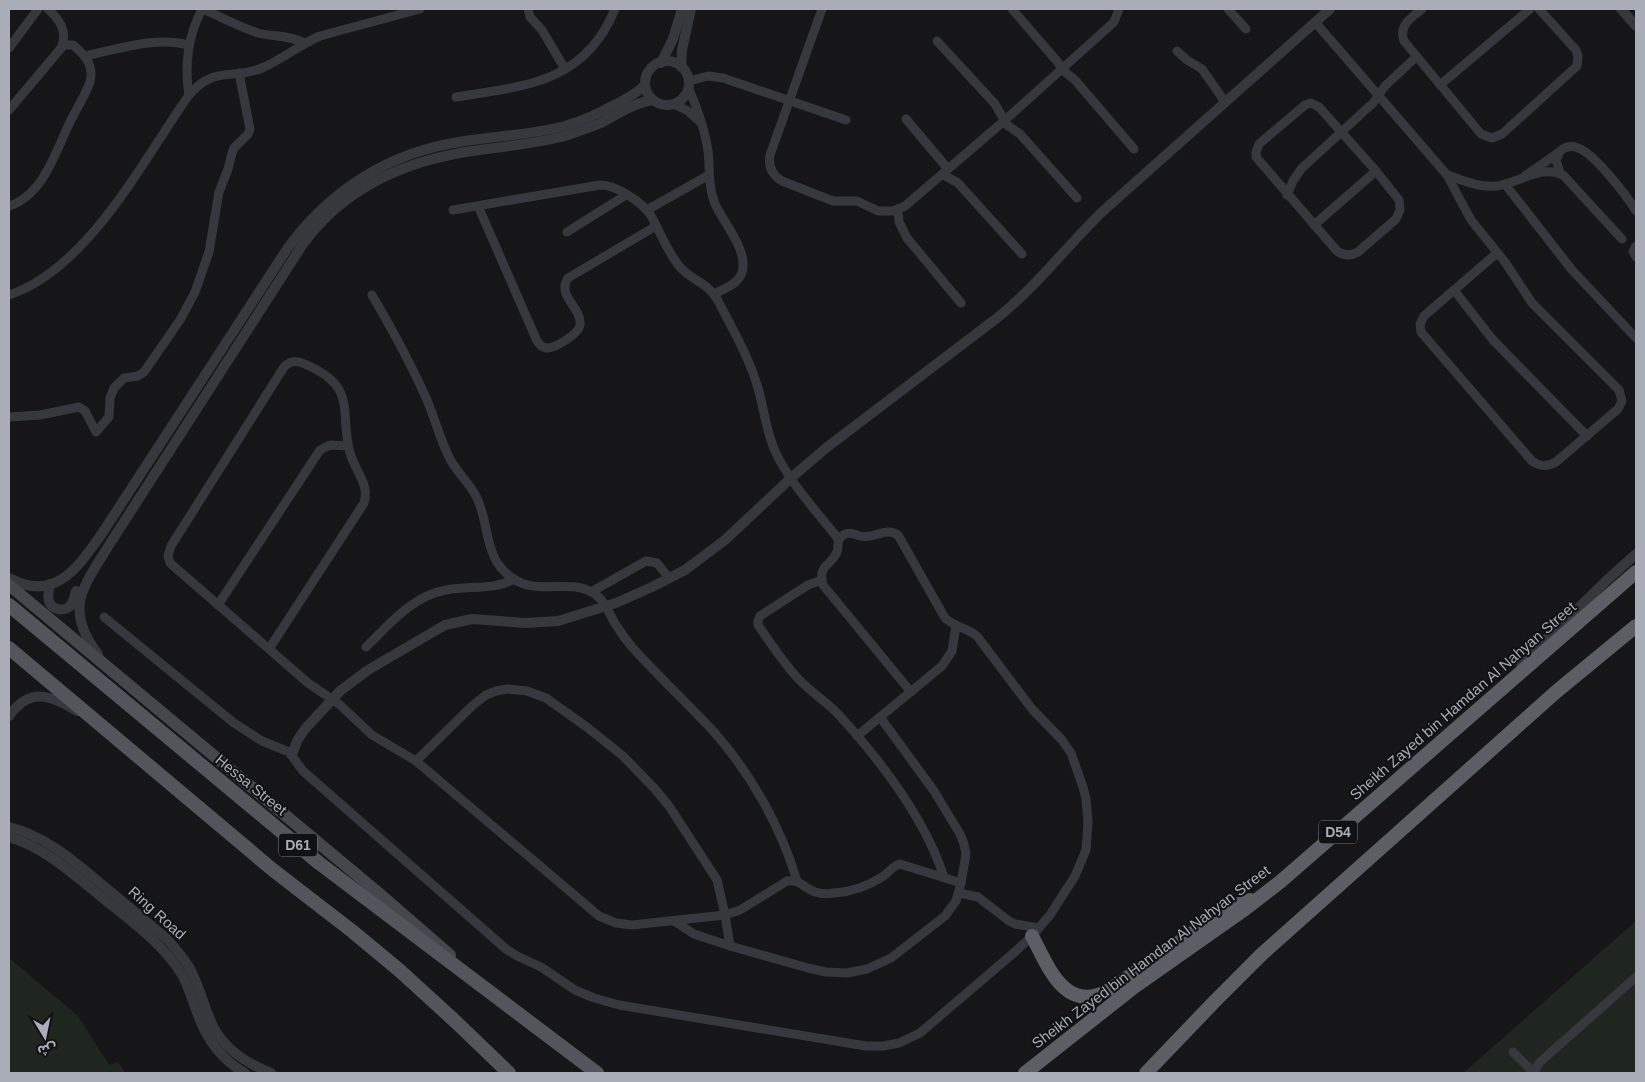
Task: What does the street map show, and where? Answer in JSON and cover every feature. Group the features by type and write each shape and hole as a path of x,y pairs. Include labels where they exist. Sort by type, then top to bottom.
{"highway":[{"name":"Sheikh Zayed bin Hamdan Al Nahyan Street","path":"1025,1073 1134,987 1259,899 1636,572"},
{"name":"D54","path":"1146,1073 1214,1002 1284,935 1557,691 1636,626"},
{"path":"1036,932 1052,975 1058,983 1072,994 1092,997 1109,990 1229,908 1246,901 1259,899"}],"main road":[{"path":"9,585 381,895 450,955 507,999 527,1022"},
{"name":"Hessa Street","path":"9,605 319,862 596,1073"},
{"name":"D61","path":"9,648 273,870 399,970 509,1073"}],"street":[{"path":"9,48 38,9"},
{"path":"9,110 58,53 62,45 64,36 62,26 58,18 48,9"},
{"path":"189,95 187,75 189,45 194,26 203,9 249,30 272,36 290,37 304,43"},
{"path":"9,295 23,290 47,276 92,233 132,181 189,95 199,85 212,77 264,67 304,43 329,33 420,9"},
{"path":"528,9 530,17 542,30 566,69"},
{"path":"456,97 529,85 549,78 566,69 582,57 596,42 615,9"},
{"path":"9,578 27,585 39,586 61,580 75,569 101,535 287,249 306,224 340,192 377,169 425,150 458,142 549,129 578,122 625,100 637,93 645,84 649,71 660,62 673,39 682,9"},
{"path":"681,67 682,50 691,9"},
{"path":"822,9 770,160 771,168 775,176 782,181 833,200 857,201 883,212 905,206 1004,121 1114,22 1119,9"},
{"path":"1012,9 1134,149"},
{"path":"1228,9 1246,29"},
{"path":"292,755 297,741 305,729 347,685 368,670 438,629 454,622 481,619 526,624 577,616 606,607 634,595 669,578 713,551 826,448 1016,303 1102,212 1330,9"},
{"path":"1422,9 1406,23 1402,30 1404,41 1481,134 1492,138 1502,134 1573,71 1578,63 1576,50 1540,9"},
{"path":"1440,85 1530,9"},
{"path":"1621,9 1636,26"},
{"path":"1315,22 1448,175 1468,214 1497,252 1525,293 1539,310 1619,390 1622,397 1620,407 1552,464 1544,466 1532,461 1421,332 1420,324 1424,316 1497,252"},
{"path":"937,41 995,104 1010,128 1020,134 1077,198"},
{"path":"85,56 158,42 174,42 189,45"},
{"path":"9,206 24,198 33,190 55,154 90,82 91,68 85,56 73,45 62,45"},
{"path":"1177,51 1202,69 1225,102"},
{"path":"1288,195 1293,181 1301,169 1416,57"},
{"path":"660,62 670,62 681,67 686,72 707,145 710,188 715,204 742,256 743,267 741,276 734,283 714,294"},
{"path":"9,417 40,415 79,407 85,411 96,432 109,417 110,398 114,388 124,378 138,376 144,372 180,320 195,292 205,266 219,192 234,148 248,134 250,129 239,73"},
{"path":"645,84 653,100 662,105 674,104 684,98 689,85 701,77 716,77 846,120"},
{"path":"107,667 86,638 81,626 79,613 82,593 111,542 303,244 324,218 344,201 377,180 414,165 450,155 562,136 589,128 636,105 653,100"},
{"path":"1311,103 1319,107 1341,132 1400,200 1400,210 1396,219 1358,252 1348,255 1337,251 1257,160 1256,152 1260,144 1305,105 1311,103"},
{"path":"674,104 688,111 700,122"},
{"path":"906,119 945,171 1022,254"},
{"path":"1520,180 1568,147 1575,147 1583,150 1611,178 1636,211"},
{"path":"1558,154 1556,163 1560,173 1622,238"},
{"path":"1314,225 1376,171"},
{"path":"1448,175 1480,186 1506,184 1548,171 1560,173"},
{"path":"647,210 709,175"},
{"path":"1506,184 1572,270 1636,338"},
{"path":"453,210 600,185 614,188 647,210 679,266 714,294 750,366 758,388 769,436 783,467 839,540"},
{"path":"567,232 626,195"},
{"path":"478,206 537,341 540,346 546,348 552,347 574,335 579,329 579,317 564,289 564,284 568,278 656,226"},
{"path":"898,209 900,222 907,238 961,302"},
{"path":"1636,246 1633,251 1636,257"},
{"path":"1454,290 1494,340 1587,436"},
{"path":"372,295 427,400 449,456 478,500 496,560 503,570 514,579 533,587 575,588 591,592 600,598 627,641 714,732 741,768 777,830 789,856 797,881"},
{"path":"269,648 364,503 366,495 364,483 353,463 348,446 345,407 337,386 321,371 298,362 284,367 169,550 168,556 172,565 308,683 346,709 372,735 416,761 600,916 624,925 641,925 725,915 740,910 784,883 797,881 818,893 842,892 878,879 887,874 894,866 900,864 944,878 978,898 1008,921 1036,932"},
{"path":"218,605 318,453 327,446 348,446"},
{"path":"104,617 234,723 257,738 292,755 302,771 506,949 542,967 575,990 610,1003 858,1046 883,1046 906,1040 926,1029 1036,932 1070,884 1083,859 1087,841 1088,822 1083,787 1074,760 1062,740 1032,709 977,636 969,630 956,626 942,614 900,537 896,533 886,531 875,536 865,537 848,533 839,540 837,552 824,568 822,580 826,589 911,692"},
{"path":"101,535 111,542"},
{"path":"1392,785 1405,768 1510,674 1636,554"},
{"path":"50,584 48,596 51,605 59,610 68,608 72,604 83,578 91,567 101,559"},
{"path":"591,592 646,562 657,564 669,578"},
{"path":"366,648 405,609 428,596 446,590 497,586 514,579"},
{"path":"822,580 808,585 760,616 758,623 794,675 830,706 857,736 899,790 922,825 934,848 944,878"},
{"path":"857,736 945,662 954,645 956,626"},
{"path":"416,761 472,706 486,695 507,689 527,691 551,701 628,761 669,806 714,874 720,889 730,946"},
{"path":"9,716 20,702 42,696 57,700 100,726"},
{"path":"674,921 694,934 730,946 817,970 847,973 875,966 891,958 938,922 951,908 960,888 966,854 964,844 960,834 917,766 880,716"},
{"name":"Ring Road","path":"9,827 22,830 66,855 167,939 189,967 214,1028 225,1043 241,1058 271,1073"},
{"name":"Ring Road","path":"9,837 38,849 54,859 160,947 181,974 210,1041 228,1062 245,1073"},
{"path":"1513,1052 1534,1073 1540,1062 1636,978"}],"shaded area":[{"path":"1636,921 1636,1073 1463,1073"},
{"path":"9,958 78,1016 109,1065 118,1062 125,1073 9,1073"}]}
